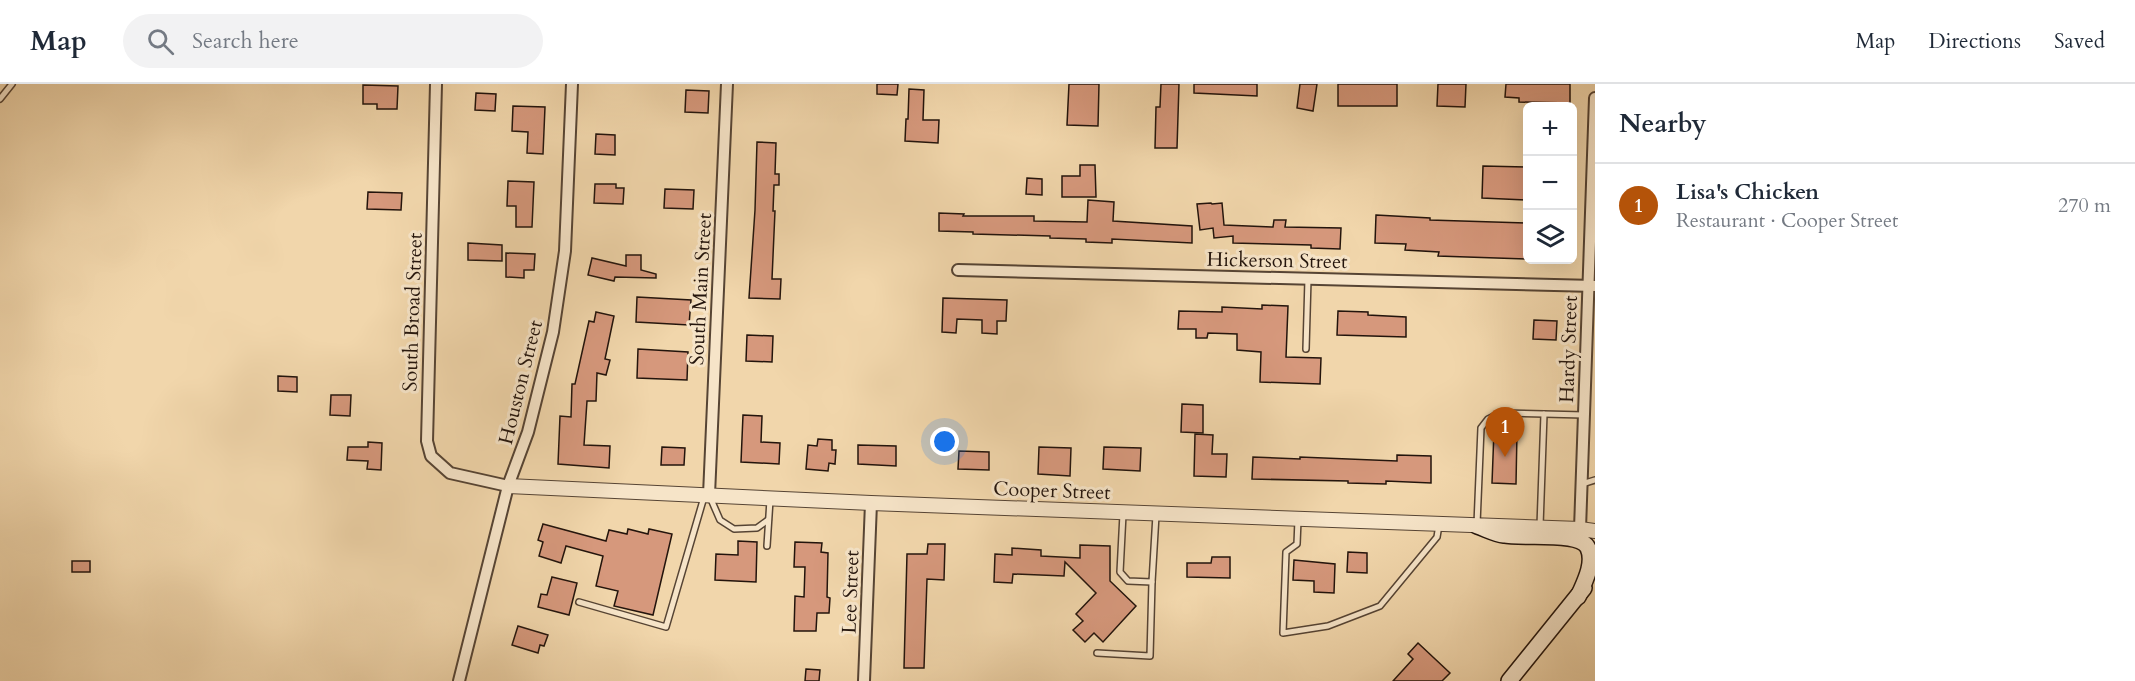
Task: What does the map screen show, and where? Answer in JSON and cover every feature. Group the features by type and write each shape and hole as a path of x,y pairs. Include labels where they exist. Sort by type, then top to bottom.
{"main road":[{"path":"1477,526 1503,535 1571,538 1583,541 1588,548 1589,565 1578,597"},
{"path":"1509,681 1595,574"},
{"path":"1578,597 1595,590"}],"street":[{"name":"South Broad Street","path":"436,84 427,441 431,456 450,473 508,486"},
{"name":"Houston Street","path":"459,681 508,486 528,432 553,333 565,251 572,84"},
{"name":"South Main Street","path":"707,495 727,84"},
{"name":"Hardy Street","path":"1580,529 1592,286 1595,98"},
{"name":"Hickerson Street","path":"958,270 1592,286"},
{"name":"Cooper Street","path":"508,486 770,499 1595,531"},
{"name":"Lee Street","path":"864,681 871,503"}],"lane":[{"path":"0,99 12,84"},
{"path":"1306,349 1308,279"},
{"path":"1477,526 1481,428 1488,419 1500,413 1584,415"},
{"path":"1539,528 1544,414"},
{"path":"1581,484 1595,480"},
{"path":"707,495 720,520 734,529 757,528 768,520"},
{"path":"579,602 666,627 707,495"},
{"path":"767,546 770,499"},
{"path":"1123,512 1120,572 1128,581 1152,582"},
{"path":"1098,653 1150,656 1156,513"},
{"path":"1299,518 1297,544 1286,552 1283,633 1328,626 1380,606 1437,537 1439,525"}],"building":[{"path":"877,84 898,84 897,95 877,94"},
{"path":"1069,84 1099,84 1098,126 1067,125"},
{"path":"1161,84 1179,84 1177,148 1155,148 1156,107 1160,107"},
{"path":"1194,84 1257,84 1257,96 1194,93"},
{"path":"1300,84 1317,84 1313,111 1297,108"},
{"path":"1338,84 1397,84 1397,106 1338,106"},
{"path":"1438,84 1466,84 1465,107 1437,106"},
{"path":"1506,84 1570,84 1570,102 1519,102 1519,98 1505,97"},
{"path":"363,85 398,86 397,109 377,109 377,104 363,104"},
{"path":"909,89 924,90 923,120 939,120 938,143 905,141"},
{"path":"686,90 709,91 708,113 685,112"},
{"path":"476,93 496,94 495,111 475,110"},
{"path":"513,106 545,107 543,154 527,153 528,132 512,131"},
{"path":"596,134 615,135 615,155 595,154"},
{"path":"757,142 776,143 775,174 779,174 779,185 774,185 772,279 781,279 780,299 749,298"},
{"path":"1080,165 1095,165 1096,197 1062,197 1062,176 1080,176"},
{"path":"1483,166 1523,167 1523,200 1482,198"},
{"path":"1027,178 1042,179 1042,195 1026,194"},
{"path":"508,181 534,182 532,227 516,227 516,206 507,206"},
{"path":"595,184 616,184 616,188 624,188 623,204 594,203"},
{"path":"665,189 694,190 693,209 664,208"},
{"path":"368,192 402,193 401,210 367,209"},
{"path":"1088,200 1114,202 1113,221 1192,226 1192,243 1112,239 1112,243 1086,242 1086,239 1050,238 1050,236 939,231 939,213 964,214 963,216 1034,216 1034,221 1087,222"},
{"path":"1222,203 1224,225 1273,227 1274,220 1286,220 1285,227 1341,228 1340,249 1311,248 1311,245 1233,243 1233,236 1214,238 1213,228 1200,230 1197,204"},
{"path":"1376,215 1430,218 1430,220 1523,223 1523,259 1438,256 1439,252 1405,250 1406,244 1375,243"},
{"path":"468,243 502,245 502,261 468,260"},
{"path":"506,253 535,254 534,270 524,270 524,278 506,277"},
{"path":"626,255 641,255 641,270 656,274 656,278 615,277 614,281 588,275 592,258 626,266"},
{"path":"637,297 691,300 689,325 636,322"},
{"path":"943,298 1007,300 1006,321 997,321 997,334 982,333 982,320 957,319 956,333 942,332"},
{"path":"1262,305 1288,306 1286,357 1321,358 1320,384 1260,382 1261,352 1237,350 1237,334 1208,333 1207,338 1196,338 1196,329 1178,329 1179,311 1222,312 1222,307 1262,309"},
{"path":"1338,311 1406,317 1406,337 1337,335"},
{"path":"596,312 614,316 605,359 610,360 606,375 597,373 596,401 587,401 584,445 610,446 609,468 558,464 560,416 571,417 572,384 575,384 589,321 594,322"},
{"path":"1534,320 1557,321 1556,340 1533,339"},
{"path":"747,335 773,336 772,362 746,361"},
{"path":"638,349 688,352 687,380 637,378"},
{"path":"278,376 297,377 297,392 278,391"},
{"path":"331,395 351,395 350,416 330,415"},
{"path":"1182,404 1203,405 1203,433 1181,432"},
{"path":"743,415 762,416 761,442 780,443 779,464 741,462"},
{"path":"1494,431 1517,432 1516,484 1492,483"},
{"path":"1195,434 1213,435 1212,454 1227,454 1226,477 1194,476"},
{"path":"818,439 832,440 832,450 836,450 835,464 829,463 828,471 806,469 808,445 817,446"},
{"path":"368,442 382,443 381,470 367,469 368,461 347,460 348,447 368,447"},
{"path":"858,445 896,446 896,466 858,464"},
{"path":"662,447 685,448 684,465 661,465"},
{"path":"1039,447 1071,448 1070,476 1038,474"},
{"path":"1104,447 1141,448 1140,471 1103,469"},
{"path":"959,451 989,452 989,470 958,469"},
{"path":"1397,455 1431,456 1431,483 1386,481 1386,484 1252,479 1253,457 1397,461"},
{"path":"543,524 606,541 609,530 627,534 628,529 648,534 649,529 672,534 653,615 614,606 618,591 596,586 603,556 566,546 561,563 539,556 543,542 538,540"},
{"path":"738,541 757,542 756,582 715,580 716,554 738,555"},
{"path":"795,542 822,543 821,552 828,553 829,613 817,613 816,631 794,631 795,596 804,597 805,567 794,567"},
{"path":"928,544 945,544 944,580 927,579 924,668 904,668 907,554 927,554"},
{"path":"1080,545 1110,546 1110,581 1136,606 1103,642 1094,633 1085,642 1073,630 1083,621 1076,614 1096,593 1065,562 1064,576 1013,574 1012,583 994,582 995,554 1012,555 1012,548 1041,550 1041,556 1080,558"},
{"path":"1348,552 1367,553 1367,573 1347,572"},
{"path":"1212,557 1230,557 1230,578 1187,577 1187,563 1211,563"},
{"path":"1294,560 1335,564 1334,593 1314,592 1314,581 1293,580"},
{"path":"72,561 90,561 90,572 72,572"},
{"path":"552,577 577,583 569,615 538,607 541,594 547,595"},
{"path":"518,626 548,635 544,646 540,645 538,653 512,645"},
{"path":"1418,643 1450,673 1442,681 1393,681 1413,659 1408,654"},
{"path":"806,669 820,670 819,681 805,681"}],"place":[{"name":"Lisa's Chicken","path":"1505,457"}]}
